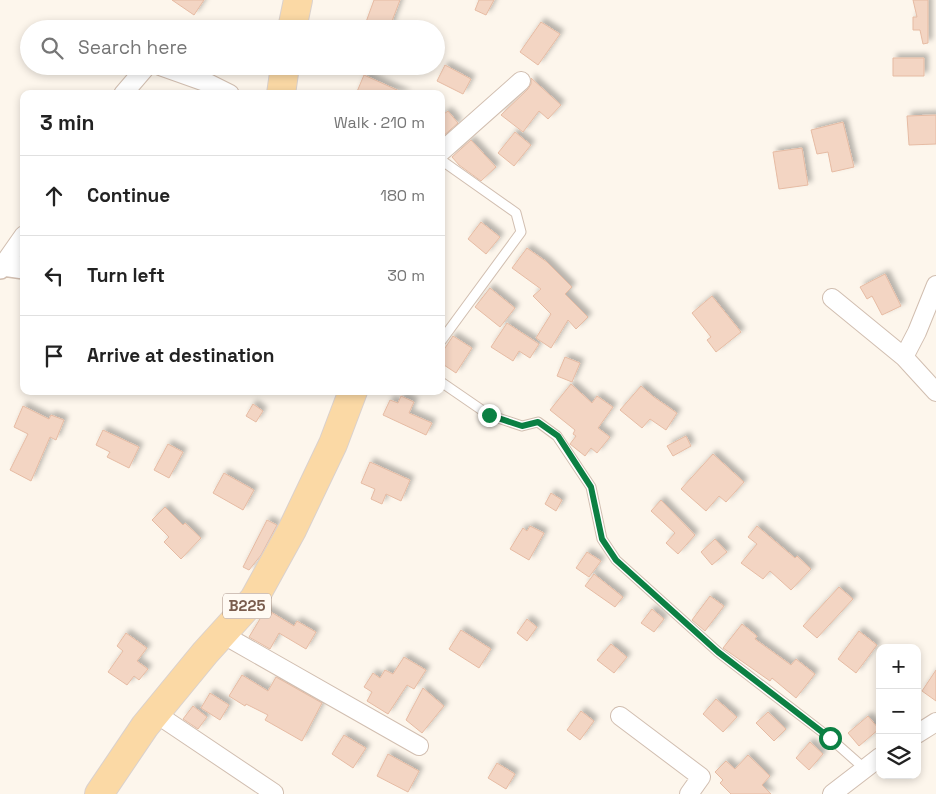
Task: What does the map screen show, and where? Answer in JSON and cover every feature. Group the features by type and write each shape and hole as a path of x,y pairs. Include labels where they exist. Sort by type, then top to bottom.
{"main road":[{"path":"294,20 298,0"},
{"path":"282,90 284,75"},
{"name":"B225","path":"99,794 144,726 254,599 292,530 333,444 351,395"}],"street":[{"path":"126,90 139,75"},
{"path":"185,75 222,90"},
{"path":"445,148 521,81"},
{"path":"1,267 20,241"},
{"path":"1,267 20,268"},
{"path":"904,357 917,332 936,285"},
{"path":"832,298 904,357 936,392"},
{"path":"222,634 419,746"},
{"path":"155,713 274,793"},
{"path":"620,716 702,777 689,794"},
{"path":"921,731 936,722"},
{"path":"832,794 876,761"}],"lane":[{"path":"445,163 516,213 521,232 445,336"},
{"path":"445,385 489,415 522,426 538,422 558,436 591,487 602,539 616,560 718,652 830,738 865,769"}],"building":[{"path":"172,0 204,0 194,15"},
{"path":"374,0 400,0 392,20 367,20"},
{"path":"479,0 494,0 486,15 475,10"},
{"path":"913,0 928,0 928,43 923,44 920,30 913,30 913,17 917,17"},
{"path":"541,22 560,34 538,65 520,52"},
{"path":"893,58 924,58 924,76 893,76"},
{"path":"445,65 471,79 463,94 437,81 440,75 445,75"},
{"path":"364,75 397,90 358,90"},
{"path":"531,78 561,105 548,119 539,111 523,132 501,115 528,89 531,84"},
{"path":"448,111 458,123 445,134 445,113"},
{"path":"936,115 936,144 909,145 907,116"},
{"path":"843,122 854,167 832,172 828,152 817,154 811,130"},
{"path":"515,132 531,145 514,166 498,153"},
{"path":"471,140 496,167 481,181 459,165 452,157"},
{"path":"802,148 808,185 779,189 773,152"},
{"path":"481,222 500,237 486,254 468,239"},
{"path":"527,248 547,262 572,287 565,294 588,317 576,329 568,320 551,348 536,338 551,314 533,296 541,289 512,268"},
{"path":"885,274 901,306 882,315 872,296 867,299 860,287"},
{"path":"490,288 515,308 500,327 475,307"},
{"path":"712,296 741,332 716,352 707,340 711,337 692,313"},
{"path":"507,323 539,344 530,358 519,351 513,361 491,347"},
{"path":"453,336 472,348 456,373 445,366 445,348"},
{"path":"565,357 580,363 572,382 557,376"},
{"path":"571,384 592,403 597,396 613,407 598,428 610,437 597,453 591,448 585,456 570,444 576,436 573,434 575,430 550,410"},
{"path":"641,386 677,413 666,430 650,419 642,428 620,410"},
{"path":"401,396 414,402 409,413 432,423 426,435 383,415 390,400 398,403"},
{"path":"253,404 263,411 256,422 246,416"},
{"path":"23,406 49,419 51,415 64,420 56,440 50,437 31,481 10,470 28,434 14,427"},
{"path":"103,430 139,447 129,468 107,457 110,452 96,445"},
{"path":"686,436 691,446 673,456 667,446"},
{"path":"168,444 183,452 169,478 154,470"},
{"path":"713,454 744,482 726,502 719,496 706,511 681,489"},
{"path":"370,462 410,480 401,501 386,494 382,504 371,499 375,489 361,483"},
{"path":"224,473 254,490 243,510 213,493"},
{"path":"551,493 562,500 556,511 545,504"},
{"path":"661,500 695,535 678,554 666,543 675,533 651,511"},
{"path":"165,507 183,525 185,523 201,538 181,559 164,542 169,537 152,520"},
{"path":"267,520 277,525 261,555 249,570 243,567"},
{"path":"530,526 544,533 529,560 510,549 523,528 527,531"},
{"path":"757,526 811,569 791,590 770,571 763,579 741,563 757,544 748,537"},
{"path":"715,539 727,552 712,565 701,552"},
{"path":"587,552 601,561 589,577 576,568"},
{"path":"594,574 623,597 615,607 585,586"},
{"path":"839,587 853,599 817,638 803,626"},
{"path":"710,596 724,606 705,631 692,620"},
{"path":"266,609 294,626 297,621 316,632 306,649 279,633 270,649 249,637"},
{"path":"652,609 664,619 654,632 641,623"},
{"path":"527,619 537,627 527,641 517,633"},
{"path":"742,624 757,636 755,639 791,665 796,659 815,674 796,698 772,678 770,681 723,648"},
{"path":"461,630 491,649 479,668 449,649"},
{"path":"859,631 876,644 856,673 838,659"},
{"path":"126,633 147,648 137,661 148,669 139,680 134,676 127,685 108,672 123,651 117,646"},
{"path":"611,644 627,657 614,673 597,660"},
{"path":"404,657 426,670 414,689 407,685 388,714 367,701 372,692 364,687 373,673 380,678 385,670 393,674"},
{"path":"936,670 936,701 922,691"},
{"path":"242,675 268,691 276,677 322,703 302,741 265,720 268,715 246,704 245,706 229,696"},
{"path":"423,688 444,706 422,733 406,720"},
{"path":"210,693 229,705 220,720 201,708"},
{"path":"716,699 737,717 723,732 703,714"},
{"path":"193,706 207,717 198,729 183,719"},
{"path":"581,711 594,721 580,740 567,730"},
{"path":"768,712 786,729 774,741 756,723"},
{"path":"868,716 876,725 876,732 859,746 848,733"},
{"path":"344,735 366,748 353,768 332,754"},
{"path":"810,742 823,754 809,770 796,758"},
{"path":"388,754 419,771 408,792 377,776"},
{"path":"748,755 770,776 762,785 771,794 731,794 720,783 723,780 715,772 726,761 735,769"},
{"path":"497,763 515,774 506,789 488,778"}],"route":[{"path":"489,415 522,426 538,422 558,436 591,487 602,539 616,560 718,652 830,738"}]}
